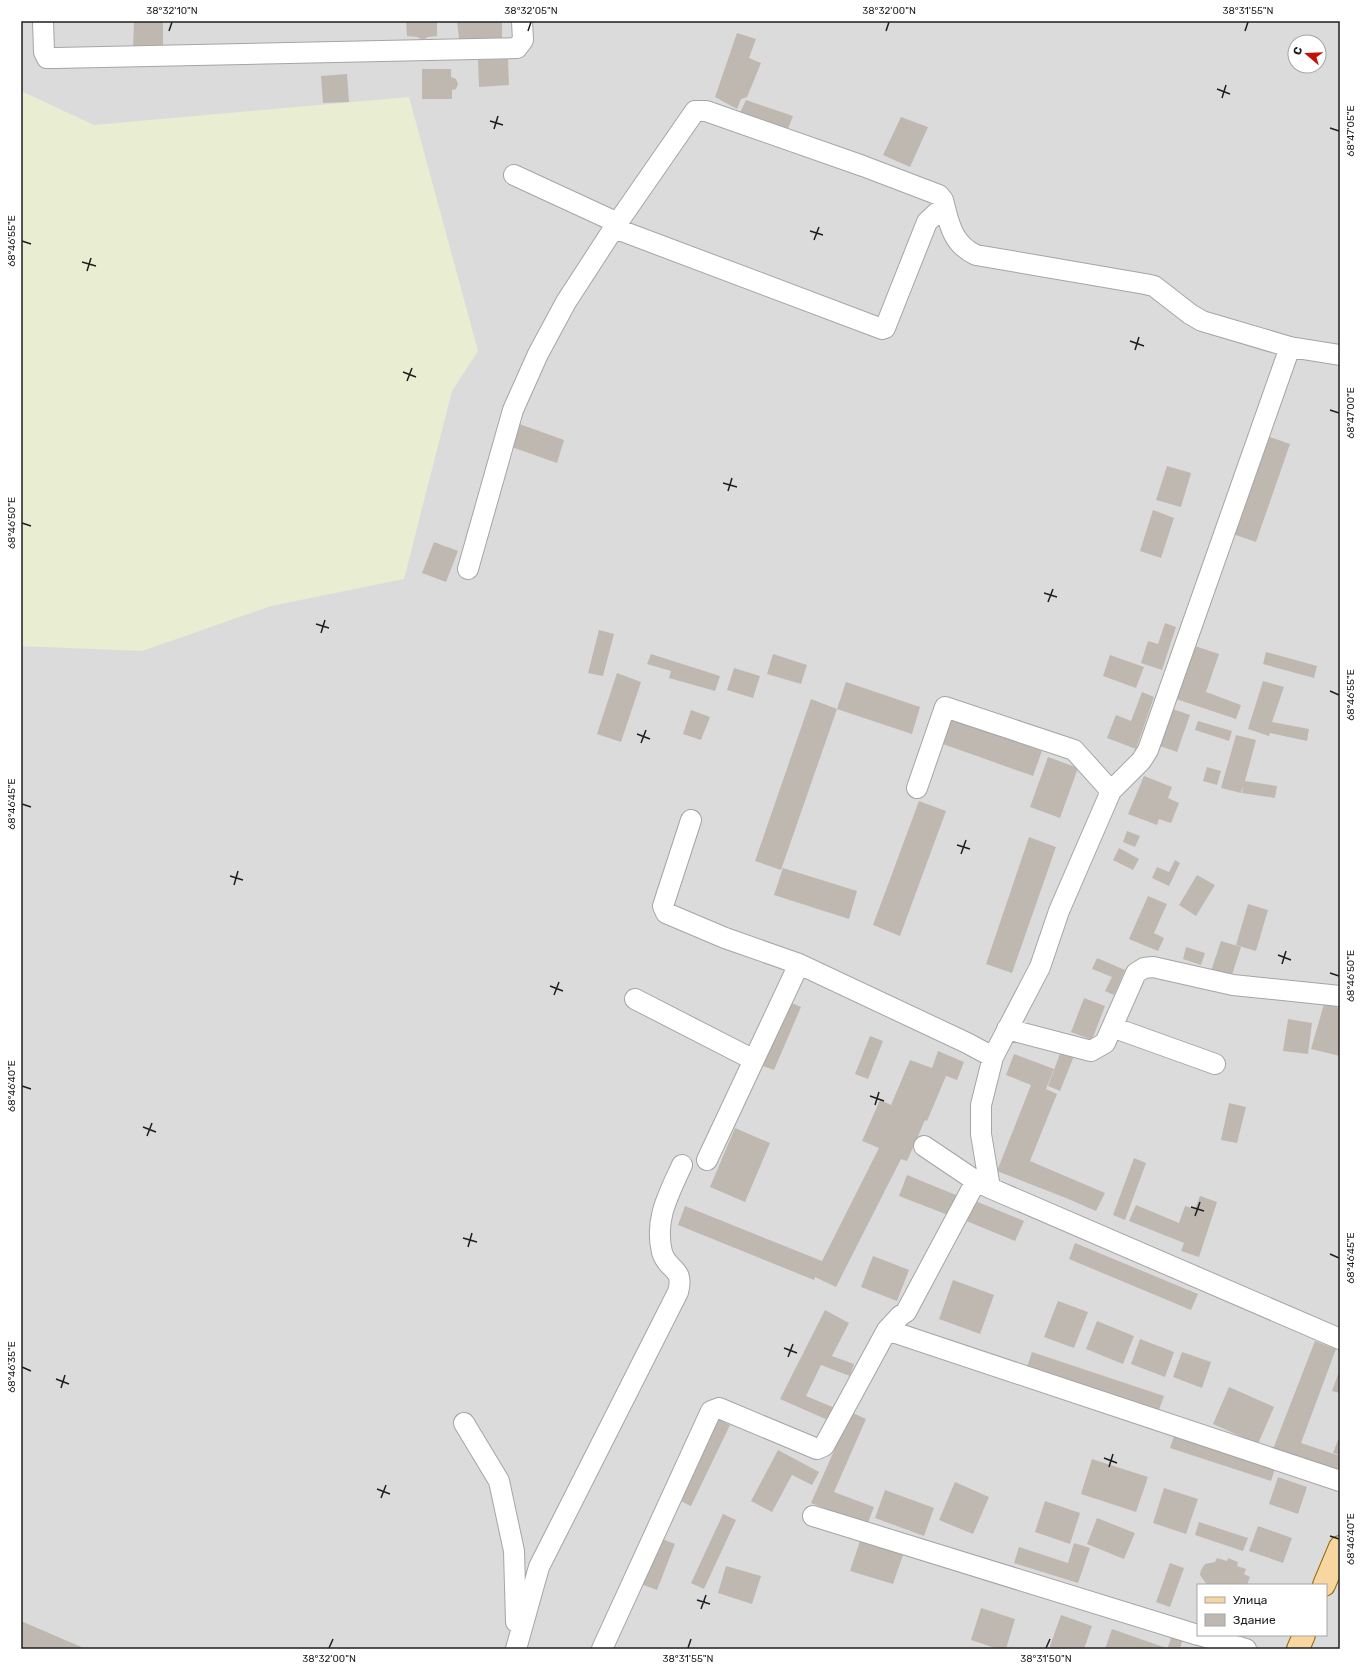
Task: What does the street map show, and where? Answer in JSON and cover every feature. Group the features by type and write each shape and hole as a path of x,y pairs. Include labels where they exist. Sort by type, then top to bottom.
{"main road":[{"path":"1324,1584 1340,1547"},
{"path":"1298,1649 1304,1636"}],"street":[{"path":"43,21 44,52 47,58 517,48 523,40 522,21"},
{"path":"468,569 513,410 538,354 563,309 616,225 695,111 700,110 864,166 939,195 953,236 967,251 976,255 1154,286 1177,305 1202,321 1290,347 1340,356"},
{"path":"514,174 616,225 882,329 885,328 927,222 944,206"},
{"path":"602,1649 711,1411 719,1408 816,1450 824,1446 887,1330 900,1316 906,1312 983,1184 981,1104 993,1057 1040,967 1059,911 1111,791 1141,761 1148,750 1290,347"},
{"path":"917,788 945,707 1074,750 1111,791"},
{"path":"691,820 663,906 666,913 725,938 798,964 967,1043 993,1057"},
{"path":"707,1160 798,964"},
{"path":"1007,1029 1091,1051 1105,1043 1136,973 1144,968 1153,967 1233,985 1340,996"},
{"path":"635,999 754,1060"},
{"path":"1112,1027 1215,1064"},
{"path":"924,1146 983,1184 1340,1339"},
{"path":"516,1647 539,1567 678,1292 680,1284 679,1274 667,1262 662,1252 660,1229 661,1213 682,1165"},
{"path":"887,1330 1340,1481"},
{"path":"464,1423 499,1481 514,1551 516,1647"},
{"path":"813,1516 1197,1634"},
{"path":"1202,1636 1246,1649"}],"shaded area":[{"path":"21,21 1340,21 1340,1649 21,1649"}],"green space":[{"path":"21,91 94,125 409,97 478,351 452,391 404,579 271,606 142,651 21,646"}],"building":[{"path":"134,21 163,21 163,48 133,48"},
{"path":"406,21 437,21 437,36 428,37 423,40 417,37 407,36"},
{"path":"457,21 502,21 502,38 489,38 480,45 472,40 459,39"},
{"path":"737,33 756,39 749,58 761,63 747,97 741,99 737,109 715,97"},
{"path":"508,59 509,85 479,87 478,60"},
{"path":"422,69 451,69 451,77 456,79 458,84 456,89 452,90 452,99 422,99"},
{"path":"347,74 349,102 323,103 321,76"},
{"path":"746,100 793,116 786,134 738,117"},
{"path":"901,117 928,127 910,167 883,155"},
{"path":"511,421 564,440 557,463 503,444"},
{"path":"1264,435 1290,444 1256,542 1230,533"},
{"path":"1167,466 1191,473 1181,507 1156,500"},
{"path":"1153,510 1174,518 1161,558 1140,551"},
{"path":"434,542 458,551 446,582 422,573"},
{"path":"1165,623 1176,627 1162,670 1141,663 1148,641 1158,644"},
{"path":"599,630 614,634 603,676 588,673"},
{"path":"1189,644 1219,654 1206,692 1241,705 1236,719 1170,697"},
{"path":"1266,652 1317,666 1314,678 1263,664"},
{"path":"651,654 720,676 715,691 669,678 671,671 647,664"},
{"path":"773,654 807,665 801,684 767,674"},
{"path":"1110,655 1144,667 1136,688 1103,676"},
{"path":"734,668 760,676 753,698 727,690"},
{"path":"617,673 641,682 621,742 597,734"},
{"path":"1263,681 1284,687 1272,722 1309,729 1307,741 1270,733 1269,736 1248,729"},
{"path":"846,682 920,707 912,734 837,709"},
{"path":"1142,692 1154,697 1136,749 1107,738 1116,715 1131,721"},
{"path":"811,699 837,709 781,870 755,861"},
{"path":"1170,708 1190,715 1177,752 1157,745"},
{"path":"691,710 710,717 701,740 683,734"},
{"path":"952,718 1042,751 1033,776 943,744"},
{"path":"1198,721 1232,731 1229,741 1195,730"},
{"path":"1236,735 1256,740 1245,781 1277,786 1275,798 1242,793 1243,786 1241,793 1221,788"},
{"path":"1048,757 1078,768 1060,818 1030,807"},
{"path":"1207,767 1221,771 1217,785 1203,781"},
{"path":"1144,776 1172,787 1168,798 1179,803 1171,823 1159,819 1157,825 1128,814"},
{"path":"919,801 946,811 900,936 873,925"},
{"path":"1127,831 1140,836 1135,847 1123,842"},
{"path":"1029,837 1056,847 1012,973 986,964"},
{"path":"1119,848 1139,859 1133,870 1113,860"},
{"path":"1175,860 1180,863 1169,886 1152,878 1157,867 1169,872"},
{"path":"783,868 857,891 849,919 774,895"},
{"path":"1197,875 1215,885 1196,916 1179,905"},
{"path":"1148,896 1167,904 1154,933 1164,938 1158,951 1129,939"},
{"path":"1248,904 1268,910 1256,951 1236,945"},
{"path":"1221,941 1241,947 1230,981 1210,974"},
{"path":"1186,947 1205,953 1201,965 1183,959"},
{"path":"1097,958 1125,970 1114,995 1105,991 1112,977 1092,969"},
{"path":"1084,998 1105,1006 1092,1040 1071,1032"},
{"path":"787,1001 801,1007 774,1070 760,1065"},
{"path":"1324,1004 1340,1008 1340,1056 1311,1049"},
{"path":"1288,1019 1312,1023 1308,1054 1283,1051"},
{"path":"870,1036 883,1041 868,1079 855,1074"},
{"path":"938,1051 964,1062 957,1080 946,1076 927,1121 925,1120 907,1161 901,1159 836,1287 815,1277 814,1280 678,1225 685,1206 822,1261 879,1148 862,1141 880,1100 891,1105 910,1060 932,1068"},
{"path":"1061,1051 1074,1056 1060,1091 1048,1086"},
{"path":"1014,1054 1054,1069 1046,1089 1057,1094 1030,1161 1105,1193 1096,1211 997,1171 1031,1085 1006,1075"},
{"path":"1229,1103 1246,1107 1237,1143 1221,1140"},
{"path":"735,1128 770,1143 745,1202 710,1187"},
{"path":"1134,1158 1146,1163 1125,1220 1113,1215"},
{"path":"907,1175 956,1195 948,1215 899,1196"},
{"path":"1200,1196 1217,1202 1199,1257 1181,1251 1184,1243 1129,1221 1136,1205 1179,1223 1185,1206 1195,1209"},
{"path":"973,1200 1024,1221 1015,1241 964,1220"},
{"path":"1075,1243 1198,1294 1191,1310 1069,1259"},
{"path":"873,1256 909,1270 897,1301 861,1287"},
{"path":"953,1280 994,1295 980,1334 939,1319"},
{"path":"1058,1301 1088,1312 1074,1348 1044,1337"},
{"path":"825,1310 849,1323 832,1356 854,1364 850,1376 821,1365 806,1396 835,1408 830,1421 780,1399"},
{"path":"1097,1321 1134,1336 1123,1364 1086,1349"},
{"path":"1140,1339 1174,1352 1165,1377 1131,1364"},
{"path":"1315,1341 1336,1349 1301,1443 1340,1456 1340,1472 1273,1449"},
{"path":"1032,1352 1164,1396 1159,1410 1027,1367"},
{"path":"1182,1352 1211,1362 1202,1388 1173,1377"},
{"path":"1340,1369 1340,1393 1332,1391"},
{"path":"1229,1387 1274,1407 1258,1444 1213,1424"},
{"path":"851,1412 866,1419 834,1492 874,1507 867,1525 811,1503"},
{"path":"714,1417 730,1425 691,1506 674,1498"},
{"path":"1340,1435 1340,1455 1333,1453"},
{"path":"1174,1436 1223,1453 1224,1450 1276,1466 1271,1481 1170,1448"},
{"path":"778,1450 819,1472 812,1485 792,1475 772,1512 751,1501"},
{"path":"1092,1459 1148,1477 1136,1512 1081,1494"},
{"path":"1278,1477 1307,1487 1298,1514 1269,1504"},
{"path":"955,1482 989,1497 973,1534 939,1520"},
{"path":"1164,1488 1198,1499 1186,1534 1153,1523"},
{"path":"885,1490 934,1508 924,1536 875,1518"},
{"path":"1045,1501 1080,1513 1070,1544 1035,1532"},
{"path":"723,1514 736,1520 704,1589 691,1583"},
{"path":"1097,1518 1135,1533 1124,1559 1087,1544"},
{"path":"1199,1522 1248,1538 1243,1551 1195,1535"},
{"path":"1258,1526 1292,1538 1283,1563 1249,1551"},
{"path":"657,1537 675,1544 657,1590 638,1583"},
{"path":"860,1541 903,1555 893,1584 850,1571"},
{"path":"1074,1543 1090,1548 1078,1583 1014,1563 1019,1547 1068,1563"},
{"path":"1217,1558 1227,1561 1228,1558 1238,1562 1237,1566 1246,1569 1244,1574 1250,1577 1247,1584 1206,1584 1200,1575 1201,1570 1205,1564 1215,1562"},
{"path":"1170,1563 1184,1568 1170,1607 1156,1602"},
{"path":"726,1566 761,1576 752,1604 718,1593"},
{"path":"981,1608 1015,1619 1006,1649 998,1649 971,1640"},
{"path":"1061,1615 1092,1626 1084,1649 1049,1649"},
{"path":"21,1621 86,1649 21,1649"},
{"path":"1112,1629 1169,1649 1105,1649"},
{"path":"1172,1635 1183,1638 1180,1649 1168,1647"}]}
